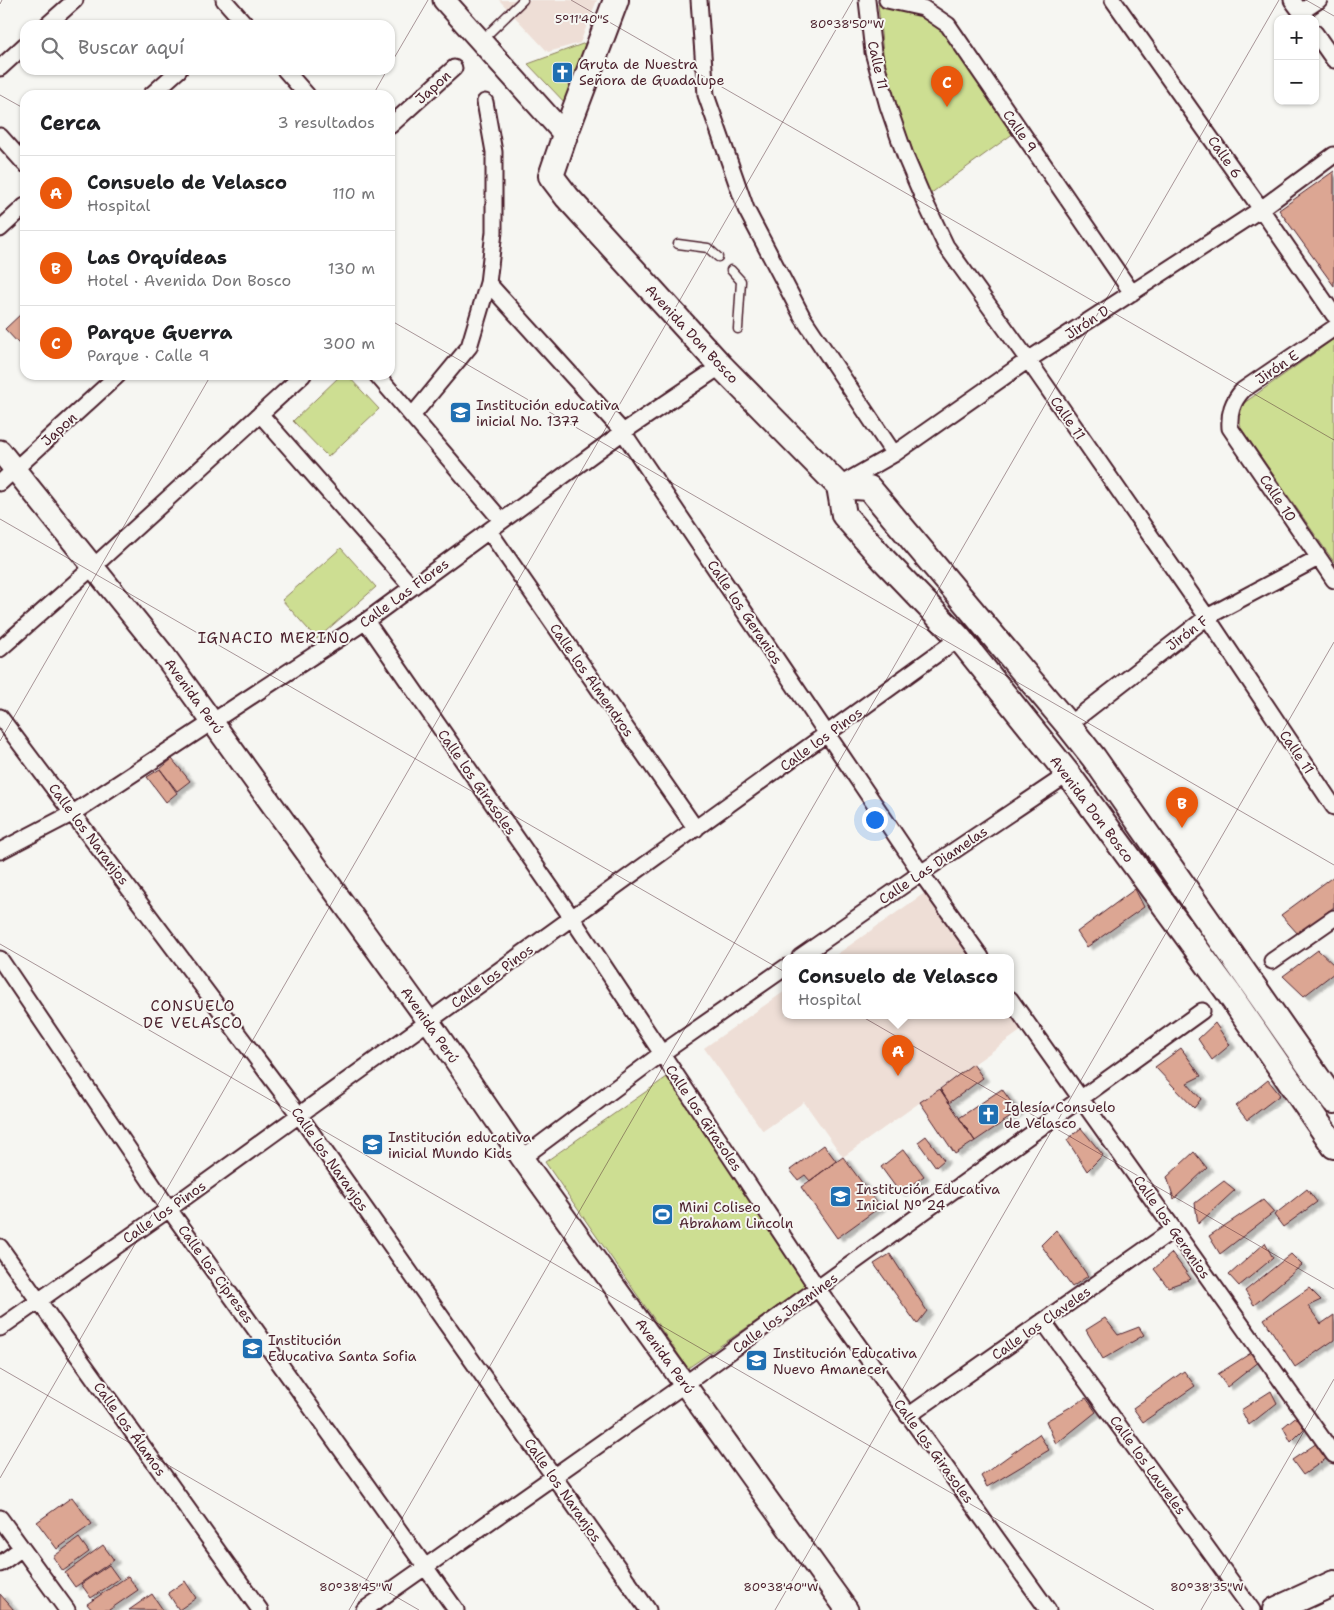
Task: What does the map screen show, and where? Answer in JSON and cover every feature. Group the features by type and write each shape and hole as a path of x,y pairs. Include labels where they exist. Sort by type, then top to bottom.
{"main road":[{"path":"565,135 616,0"},
{"name":"Avenida Don Bosco","path":"565,135 552,176 566,197 721,366 839,486 844,515 884,560 959,638 1068,774 1228,992 1334,1146"},
{"name":"Avenida Don Bosco","path":"839,486 869,488 1068,725 1094,758 1334,1101"},
{"path":"1228,992 1248,977"},
{"path":"1276,1610 1334,1583"}],"street":[{"path":"53,20 75,0"},
{"path":"224,0 237,20"},
{"path":"444,0 565,135"},
{"path":"699,0 706,95 746,210 804,318 894,454"},
{"name":"Calle 11","path":"868,0 873,52 880,79 906,158 946,246 1207,617 1334,807"},
{"name":"Calle 9","path":"887,0 924,8 948,25 1132,293"},
{"name":"Calle 6","path":"1113,0 1334,315"},
{"path":"1292,0 1302,15"},
{"path":"1304,15 1319,0"},
{"path":"1319,39 1334,60"},
{"path":"0,68 20,50"},
{"name":"Japon","path":"395,121 454,68"},
{"path":"156,90 173,75"},
{"path":"289,75 303,90"},
{"path":"412,416 469,347 488,283 494,232 494,152 485,102"},
{"path":"0,136 20,158"},
{"name":"Jirón D","path":"839,486 894,454 1028,360 1261,209 1334,155"},
{"path":"0,229 20,211"},
{"name":"Calle los Geranios","path":"488,283 623,432 921,872 979,954"},
{"name":"Jirón E","path":"1229,413 1243,390 1334,328"},
{"name":"Calle Las Flores","path":"0,851 73,813 366,621 623,432 721,366"},
{"name":"Japon","path":"8,476 113,380"},
{"path":"0,649 297,380"},
{"path":"381,380 502,520"},
{"name":"Calle 10","path":"1229,413 1230,428 1334,580"},
{"path":"260,414 412,587"},
{"name":"Avenida Perú","path":"0,451 8,476 94,566 164,655 428,1022 522,1158 846,1610"},
{"name":"Calle los Almendros","path":"489,530 696,829"},
{"name":"Jirón F","path":"1068,725 1207,617 1318,558"},
{"name":"Calle los Girasoles","path":"366,621 572,918 818,1289 1048,1610"},
{"name":"Calle los Pinos","path":"0,1328 169,1209 959,638"},
{"name":"Calle los Naranjos","path":"0,716 299,1115 648,1610"},
{"name":"Calle Las Diamelas","path":"804,954 921,872 1068,774"},
{"path":"1272,961 1334,918"},
{"name":"Calle los Cipreses","path":"0,959 169,1209 456,1610"},
{"path":"522,1158 661,1054 782,970"},
{"name":"Calle los Geranios","path":"1014,1005 1334,1455"},
{"name":"Calle los Jazmines","path":"364,1610 818,1289 1202,1011"},
{"name":"Calle los Claveles","path":"908,1416 1173,1230"},
{"name":"Calle los Álamos","path":"0,1247 260,1610"},
{"name":"Calle los Laureles","path":"1043,1321 1252,1610"},
{"path":"0,1518 67,1610"},
{"path":"0,1564 22,1548"}],"lane":[{"path":"481,41 522,0"},
{"path":"678,244 708,248 718,257"},
{"path":"731,270 741,281 738,328"}],"shaded area":[{"path":"499,0 597,0 580,43 548,52"},
{"path":"926,892 969,954 837,954"},
{"path":"782,993 782,1019 1014,1018 1022,1030 843,1157 804,1102 763,1131 704,1048"}],"green space":[{"path":"878,4 914,10 941,20 1014,133 930,194 886,82"},
{"path":"588,42 568,106 528,64"},
{"path":"1334,339 1334,562 1241,428 1240,418 1244,403"},
{"path":"336,380 352,380 379,409 328,457 293,421"},
{"path":"341,548 376,587 317,639 282,600"},
{"path":"667,1077 810,1284 688,1368 545,1162"}],"building":[{"path":"1334,171 1334,286 1279,210"},
{"path":"20,315 19,344 5,329"},
{"path":"172,759 190,781 177,791 160,769"},
{"path":"160,769 177,793 166,802 147,777"},
{"path":"1334,876 1334,907 1298,934 1281,915"},
{"path":"1135,889 1144,907 1087,947 1077,932"},
{"path":"1318,950 1334,965 1334,973 1304,996 1283,976"},
{"path":"1215,1023 1230,1045 1212,1060 1198,1039"},
{"path":"1181,1048 1201,1076 1187,1083 1201,1099 1194,1108 1155,1067"},
{"path":"973,1064 983,1078 949,1103 940,1089"},
{"path":"1268,1080 1280,1095 1247,1120 1236,1106"},
{"path":"940,1089 975,1141 955,1154 920,1102"},
{"name":"Iglesía Consuelo de Velasco","path":"1002,1089 1018,1112 975,1141 959,1118"},
{"path":"1081,1128 1103,1155 1087,1171 1067,1140"},
{"path":"926,1136 944,1160 936,1167 918,1142"},
{"path":"824,1145 836,1161 810,1181 805,1175 798,1180 790,1170"},
{"path":"904,1149 924,1176 900,1193 881,1167"},
{"path":"1194,1152 1207,1168 1174,1199 1167,1177"},
{"name":"Institución Educativa Inicial Nº 24","path":"843,1157 880,1207 837,1238 801,1187"},
{"path":"1224,1181 1235,1190 1198,1224 1195,1203"},
{"path":"1307,1189 1317,1202 1283,1227 1274,1215"},
{"path":"1263,1200 1274,1212 1220,1254 1209,1236"},
{"path":"1056,1230 1088,1276 1072,1287 1041,1245"},
{"path":"1265,1243 1273,1258 1239,1286 1229,1275"},
{"path":"1172,1253 1191,1279 1168,1287 1154,1269"},
{"path":"890,1254 927,1311 917,1324 874,1264"},
{"path":"1291,1254 1302,1265 1254,1305 1245,1291"},
{"path":"1309,1288 1321,1300 1308,1306 1321,1324 1334,1315 1334,1340 1295,1367 1264,1319"},
{"path":"1105,1318 1118,1335 1139,1327 1144,1335 1103,1359 1086,1330"},
{"path":"1254,1351 1260,1361 1227,1387 1218,1374"},
{"path":"1184,1371 1195,1386 1143,1422 1133,1408"},
{"path":"1271,1391 1277,1403 1249,1425 1241,1410"},
{"path":"1086,1398 1096,1412 1056,1444 1046,1421"},
{"path":"1299,1414 1307,1426 1291,1442 1283,1427"},
{"path":"1039,1434 1049,1450 987,1487 981,1476"},
{"path":"1320,1441 1330,1456 1303,1475 1292,1460"},
{"path":"72,1497 92,1524 57,1549 37,1522"},
{"path":"79,1538 89,1552 63,1571 53,1557"},
{"path":"103,1545 114,1560 75,1587 65,1573"},
{"path":"109,1565 119,1579 91,1598 81,1584"},
{"path":"128,1576 138,1590 109,1610 92,1610 87,1604"},
{"path":"185,1581 196,1598 179,1610 168,1593"},
{"path":"0,1594 14,1610 0,1610"},
{"path":"152,1594 163,1610 129,1610"}],"place":[{"name":"Gruta de Nuestra Señora de Guadalupe","path":"563,72"},
{"name":"Parque Guerra","path":"947,107"},
{"name":"Institución educativa inicial No. 1377","path":"460,413"},
{"name":"Las Orquídeas","path":"1182,828"},
{"name":"Consuelo de Velasco","path":"898,1076"},
{"name":"Iglesía Consuelo de Velasco","path":"988,1115"},
{"name":"Institución educativa inicial Mundo Kids","path":"372,1145"},
{"name":"Institución Educativa Inicial Nº 24","path":"840,1197"},
{"name":"Mini Coliseo Abraham Lincoln","path":"663,1215"},
{"name":"Institución Educativa Santa Sofia","path":"252,1348"},
{"name":"Institución Educativa Nuevo Amanecer","path":"757,1361"}],"district":[{"name":"IGNACIO MERINO","path":"274,638"},
{"name":"CONSUELO DE VELASCO","path":"193,1014"}]}
